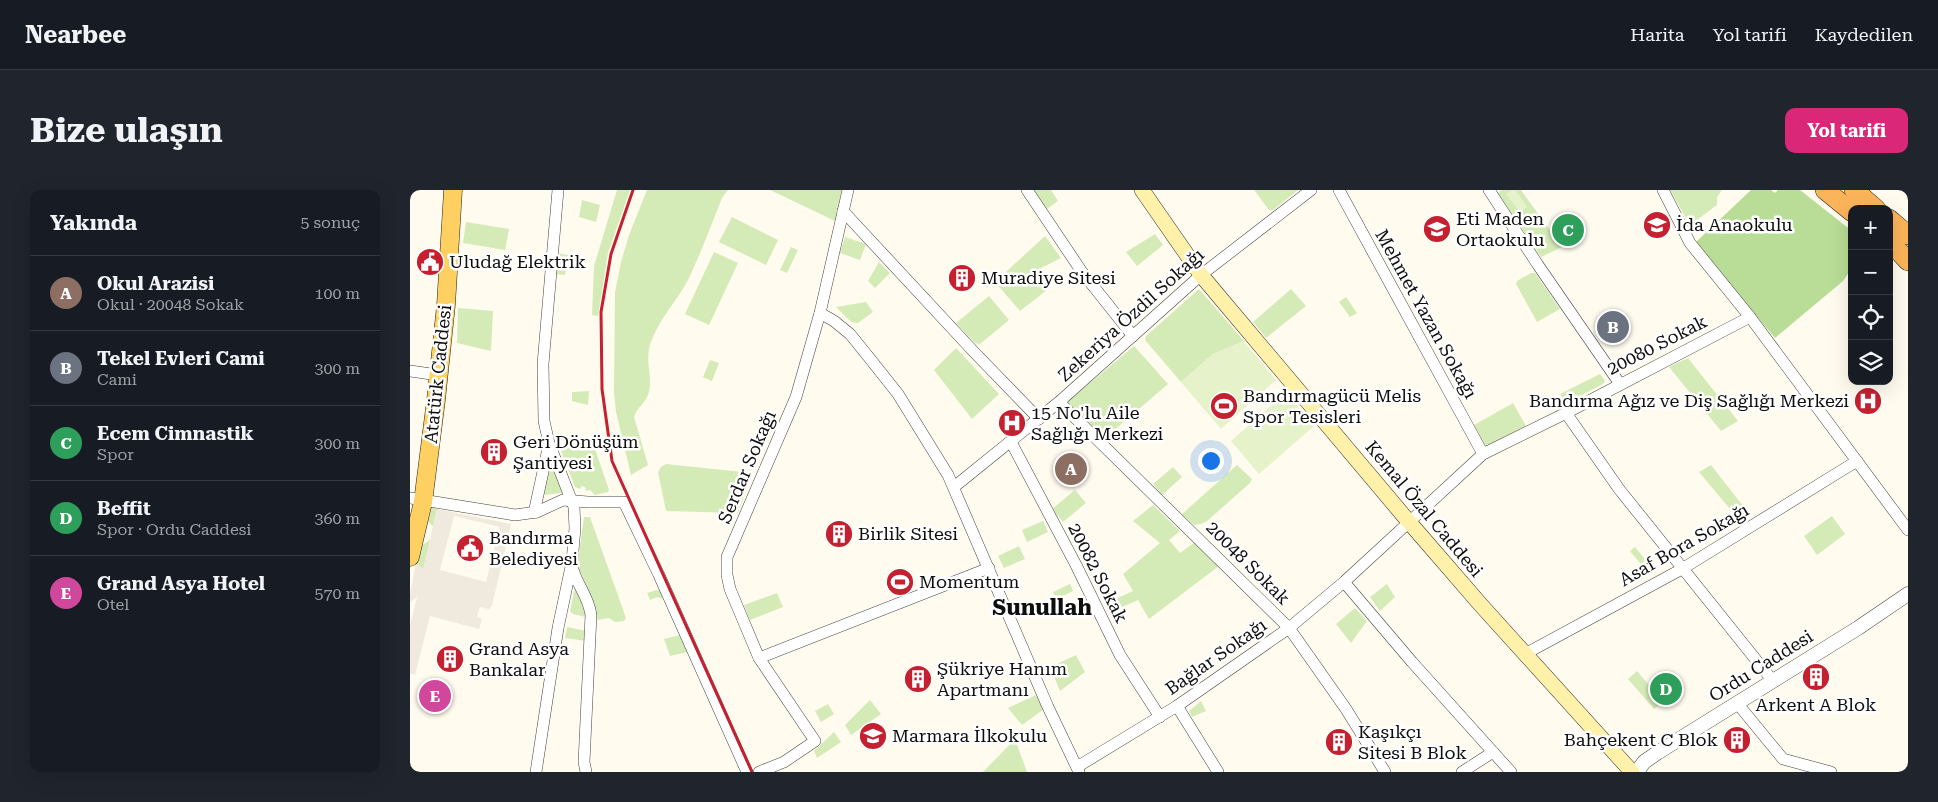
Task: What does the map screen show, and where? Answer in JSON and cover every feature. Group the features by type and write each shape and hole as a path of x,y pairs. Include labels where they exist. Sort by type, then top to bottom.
{"highway":[{"path":"1825,190 1848,209"},
{"path":"1854,190 1871,205"},
{"path":"1893,226 1908,254"},
{"path":"1900,237 1908,261"}],"main road":[{"name":"Atatürk Caddesi","path":"410,557 417,500 438,374 446,305 452,190"},
{"name":"Kemal Özal Caddesi","path":"1142,190 1201,274 1409,522 1621,765 1632,772"}],"street":[{"path":"536,772 558,628 572,562 575,528 572,500 549,443 544,421 543,364 558,190"},
{"name":"Serdar Sokağı","path":"759,772 784,762 815,741 759,658 730,589 727,575 727,557 796,397 820,313 848,190"},
{"path":"1027,190 1082,272 1133,336"},
{"name":"Zekeriya Özdil Sokağı","path":"954,487 1012,442 1059,402 1201,274 1311,190"},
{"name":"Mehmet Yazan Sokağı","path":"1339,190 1483,454"},
{"path":"1489,190 1620,384"},
{"path":"1662,190 1690,243 1750,317 1908,530"},
{"path":"843,212 1039,419"},
{"path":"820,313 850,334 898,394 948,475 1048,707 1078,770"},
{"name":"20080 Sokak","path":"1409,522 1483,454 1750,317"},
{"path":"410,371 438,374"},
{"name":"20048 Sokak","path":"1059,402 1289,628 1346,709 1385,772"},
{"path":"1566,413 1619,489 1773,680"},
{"name":"20082 Sokak","path":"1012,442 1120,655 1160,717"},
{"path":"534,513 549,443"},
{"name":"Asaf Bora Sokağı","path":"1525,654 1682,569 1857,461"},
{"path":"417,500 511,515 534,513 559,500 624,502 748,772"},
{"name":"Bağlar Sokağı","path":"1078,770 1177,706 1289,628 1344,582 1409,522"},
{"path":"572,562 576,579 587,597 591,615 584,762 586,772"},
{"path":"759,658 989,568"},
{"path":"1344,582 1412,662 1512,772"},
{"name":"Ordu Caddesi","path":"1637,772 1644,762 1657,752 1858,628 1908,594"},
{"path":"1737,703 1779,756 1788,761 1831,772"},
{"path":"1177,706 1218,772"},
{"path":"1462,772 1493,752"}],"green space":[{"path":"617,190 630,190 608,253 598,316 592,315 594,266"},
{"path":"647,190 728,190 722,198 688,280 654,334 651,342 648,355 649,392 634,417 648,465 631,475 616,412 614,393 615,292 629,235"},
{"path":"770,190 842,190 835,221"},
{"path":"1029,190 1051,190 1058,201 1044,211"},
{"path":"1254,190 1298,190 1273,210 1269,210"},
{"path":"1501,190 1521,190 1562,247 1541,257 1498,193"},
{"path":"1515,190 1527,207 1520,212 1506,194"},
{"path":"1670,190 1722,190 1717,197 1717,205 1693,223 1688,222"},
{"path":"1751,190 1771,190 1775,193 1778,190 1800,190 1848,228 1848,274 1843,281 1775,338 1695,243"},
{"path":"582,200 600,205 596,222 579,217"},
{"path":"732,217 778,240 766,265 719,242"},
{"path":"466,222 509,229 505,250 463,243"},
{"path":"1155,234 1163,245 1137,266 1126,252"},
{"path":"1045,236 1061,258 1033,272 1047,290 1020,311 995,282"},
{"path":"845,237 866,244 860,260 840,253"},
{"path":"791,247 798,250 787,273 780,270"},
{"path":"714,252 738,263 709,325 685,314"},
{"path":"555,253 568,255 565,275 554,274"},
{"path":"879,262 890,273 875,288 868,281"},
{"path":"1531,273 1535,273 1560,309 1537,322 1516,284 1517,281"},
{"path":"1199,289 1244,341 1213,354 1181,382 1145,340 1146,336"},
{"path":"1291,289 1306,306 1266,338 1253,322"},
{"path":"989,296 1009,320 980,344 975,343 956,323"},
{"path":"1346,297 1357,313 1350,317 1339,302"},
{"path":"866,302 873,312 858,323 851,322 836,307"},
{"path":"458,308 493,311 491,351 457,343"},
{"name":"Bandırmagücü Melis Spor Tesisleri","path":"1244,341 1276,380 1221,429 1181,382 1213,354"},
{"path":"1134,346 1168,384 1105,438 1066,403"},
{"path":"956,348 999,394 972,419 934,370"},
{"path":"1688,358 1738,421 1721,431 1669,367"},
{"path":"710,360 719,363 712,381 703,377"},
{"path":"1600,374 1605,381 1603,384 1568,402 1564,401 1560,394"},
{"path":"589,391 588,405 572,401 572,392"},
{"name":"Bandırmagücü Melis Spor Tesisleri","path":"1286,393 1314,426 1259,474 1231,441"},
{"path":"1513,403 1526,426 1486,448 1474,425"},
{"path":"593,443 609,490 608,492 595,495 590,490 586,491 585,487 582,486 580,489 575,487 560,448"},
{"path":"666,464 752,473 738,513 666,511 658,472"},
{"path":"1237,465 1252,479 1250,483 1207,521 1194,525 1182,514"},
{"path":"1711,465 1747,511 1742,515 1735,515 1699,472"},
{"path":"1173,467 1182,477 1162,495 1153,484"},
{"path":"549,470 554,470 562,493 543,495"},
{"path":"1075,490 1086,503 1063,522 1052,509"},
{"path":"1153,505 1180,531 1169,540 1180,553 1195,542 1219,566 1149,619 1138,600 1109,613 1106,603 1133,591 1123,574 1160,543 1133,521"},
{"path":"432,506 437,509 433,527 428,521"},
{"path":"1832,516 1845,534 1817,555 1804,536"},
{"path":"584,517 590,517 626,618 624,621 615,622 609,618 598,620 593,603 577,568"},
{"path":"1043,521 1048,532 1027,542 1022,530"},
{"path":"431,539 423,570 416,562 421,546"},
{"path":"1019,546 1025,559 1004,568 998,556"},
{"path":"1635,547 1653,569 1648,573 1630,551"},
{"path":"576,582 579,585 586,617 573,614 570,611"},
{"path":"1070,584 1073,591 1057,599 1053,592"},
{"path":"1387,584 1395,597 1380,611 1370,597"},
{"path":"660,589 663,599 658,597 650,600 647,593"},
{"path":"777,593 783,607 750,620 744,605"},
{"path":"1355,608 1367,621 1351,643 1336,624"},
{"path":"567,627 586,631 586,641 565,638"},
{"path":"680,635 688,652 670,656 664,639"},
{"path":"1076,655 1085,672 1060,691 1050,667"},
{"path":"1637,671 1663,702 1654,709 1628,679"},
{"path":"1036,695 1044,709 1022,725 1008,708"},
{"path":"870,700 881,714 851,735 845,725"},
{"path":"1201,701 1206,711 1192,717 1189,711"},
{"path":"828,704 834,714 821,722 815,711"},
{"path":"834,732 841,742 817,758 814,751"},
{"path":"1015,739 1027,772 983,772"}],"shaded area":[{"path":"437,509 511,524 492,606 489,609 480,607 477,617 482,619 479,629 430,616 415,675 410,673 410,626 417,597 410,602 410,595 416,562 423,569","holes":["454,516 500,527 486,582 440,570"]}],"railway":[{"path":"633,190 611,254 601,312 602,389 612,461 752,772"}],"place":[{"name":"İda Anaokulu","path":"1657,225"},
{"name":"Eti Maden Ortaokulu","path":"1437,229"},
{"name":"Ecem Cimnastik","path":"1568,230"},
{"name":"Uludağ Elektrik","path":"430,262"},
{"name":"Muradiye Sitesi","path":"962,278"},
{"name":"Tekel Evleri Cami","path":"1613,327"},
{"name":"Bandırma Ağız ve Diş Sağlığı Merkezi","path":"1868,401"},
{"name":"Bandırmagücü Melis Spor Tesisleri","path":"1224,406"},
{"name":"15 No'lu Aile Sağlığı Merkezi","path":"1012,423"},
{"name":"Geri Dönüşüm Şantiyesi","path":"494,452"},
{"name":"Okul Arazisi","path":"1071,469"},
{"name":"Birlik Sitesi","path":"839,534"},
{"name":"Bandırma Belediyesi","path":"470,548"},
{"name":"Momentum","path":"900,582"},
{"name":"Grand Asya Bankalar","path":"450,659"},
{"name":"Arkent A Blok","path":"1816,677"},
{"name":"Şükriye Hanım Apartmanı","path":"918,679"},
{"name":"Beffit","path":"1666,689"},
{"name":"Grand Asya Hotel","path":"435,696"},
{"name":"Marmara İlkokulu","path":"873,736"},
{"name":"Bahçekent C Blok","path":"1737,740"},
{"name":"Kaşıkçı Sitesi B Blok","path":"1339,742"}],"district":[{"name":"Sunullah","path":"1042,607"}]}
